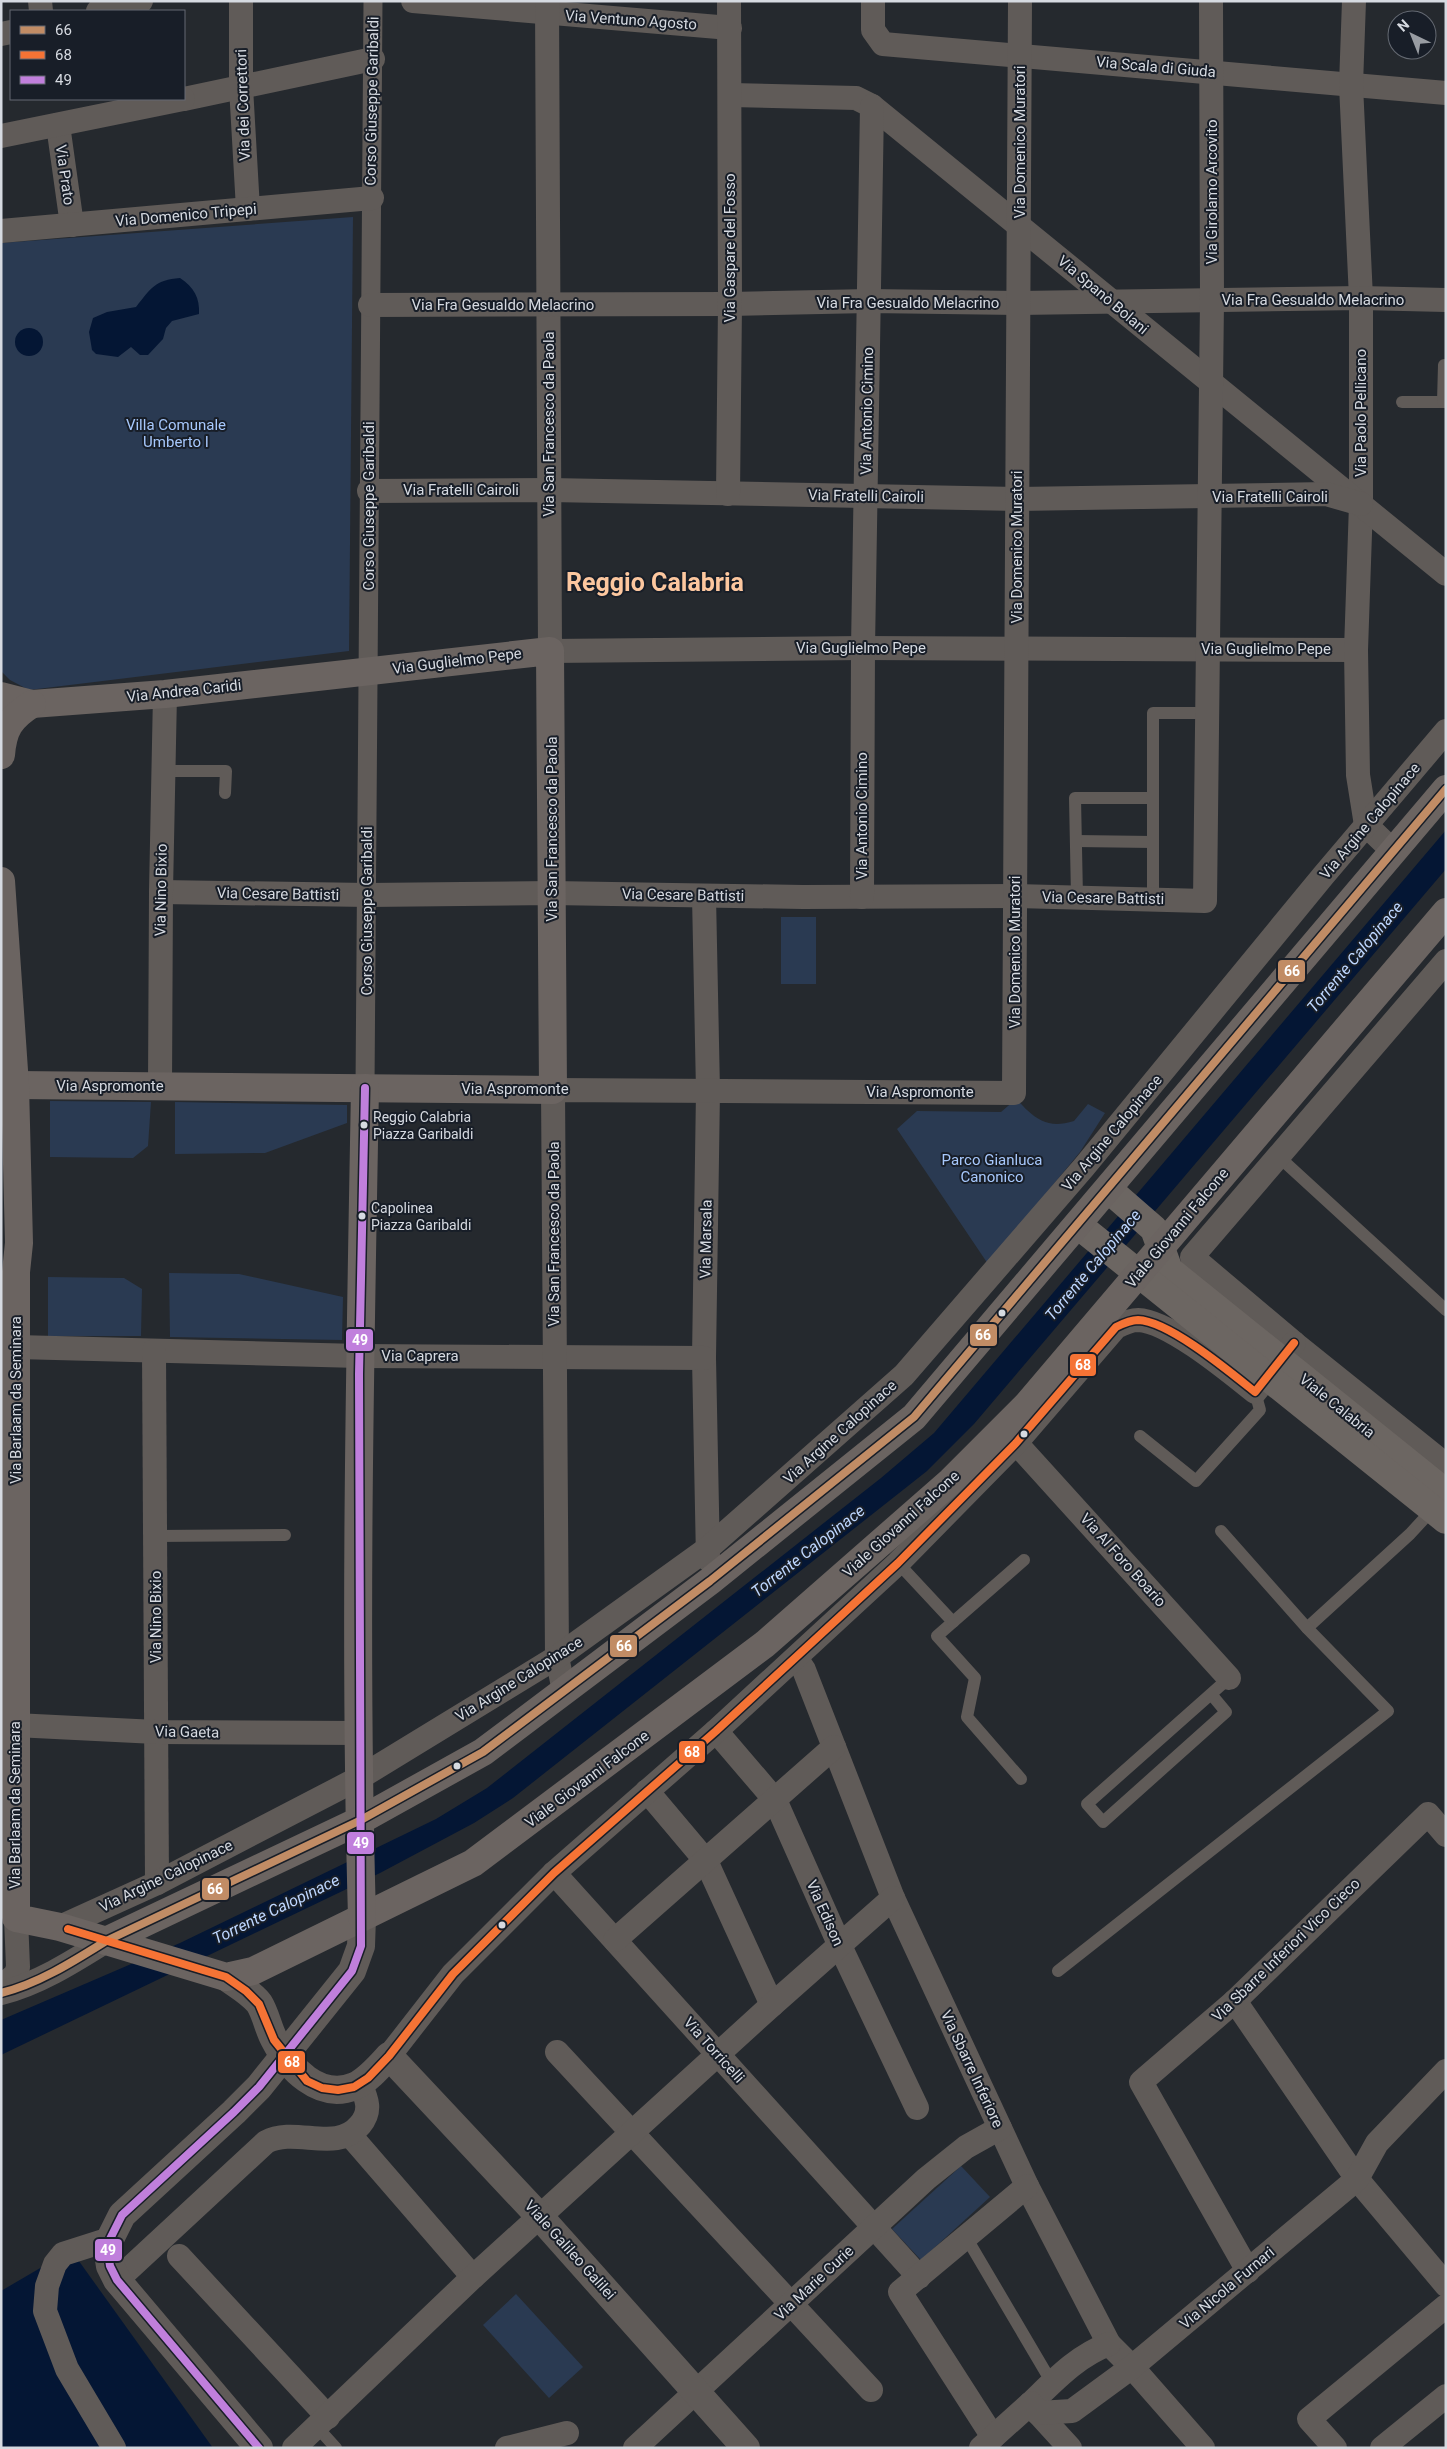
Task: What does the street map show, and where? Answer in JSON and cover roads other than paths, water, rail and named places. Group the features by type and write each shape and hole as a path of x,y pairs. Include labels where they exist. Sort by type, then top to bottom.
{"main road":[{"name":"Via Guglielmo Pepe","path":"367,672 550,651"},
{"name":"Via San Francesco da Paola","path":"550,651 553,1090"},
{"name":"Via Andrea Caridi","path":"1,696 32,704 165,694 367,672"},
{"path":"1,755 3,735 19,712 32,704"},
{"path":"117,1944 359,1831 483,1752 710,1581 914,1417 1113,1194 1208,1070 1446,789"},
{"name":"Via Barlaam da Seminara","path":"1,881 15,1086 19,1243 16,1272 17,1347 8,1597 15,1725 16,1918"},
{"name":"Viale Giovanni Falcone","path":"226,1977 253,1971 362,1906 473,1863 765,1644 951,1481 1026,1406 1158,1238 1446,912"},
{"name":"Via Aspromonte","path":"15,1086 553,1090"},
{"name":"Corso Giuseppe Garibaldi","path":"362,1906 359,1831 359,1356 366,1088"},
{"path":"1113,1194 1158,1238"},
{"name":"Viale Calabria","path":"1083,1229 1133,1269 1274,1368"},
{"name":"Viale Calabria","path":"1158,1238 1169,1270 1274,1368 1443,1512"},
{"path":"16,1918 60,1926 198,1970 226,1977"}],"street":[{"name":"Via dei Correttori","path":"241,1 242,87 248,209"},
{"name":"Corso Giuseppe Garibaldi","path":"366,1088 368,895 367,672 373,1"},
{"name":"Via Ventuno Agosto","path":"413,1 547,8 730,28"},
{"name":"Via Gaspare del Fosso","path":"728,494 730,304 729,1"},
{"name":"Via Scala di Giuda","path":"873,1 873,30 883,44 1446,94"},
{"name":"Via Domenico Muratori","path":"1014,1093 1020,1"},
{"name":"Via Girolamo Arcovito","path":"1205,900 1212,301 1211,1"},
{"name":"Via Paolo Pellicano","path":"1354,1 1351,85 1367,400 1356,650 1358,775 1366,825"},
{"path":"103,10 127,5"},
{"name":"Via San Francesco da Paola","path":"547,8 550,651"},
{"path":"185,99 373,59"},
{"name":"Via Spanò Bolani","path":"730,95 856,98 872,106 1446,574"},
{"path":"1,136 58,125 141,103 173,100"},
{"name":"Via Antonio Cimino","path":"862,896 862,648 872,106"},
{"name":"Via Prato","path":"58,125 72,225"},
{"name":"Via Domenico Tripepi","path":"1,231 372,198"},
{"name":"Via Fra Gesualdo Melacrino","path":"370,305 730,304 869,301 1019,303 1361,298 1446,300"},
{"name":"Via Fratelli Cairoli","path":"369,491 550,490 1018,499 1326,494 1361,504"},
{"name":"Via Guglielmo Pepe","path":"550,651 862,648 1356,650"},
{"name":"Via Nino Bixio","path":"160,1086 165,694"},
{"name":"Via Argine Calopinace","path":"60,1926 157,1883 360,1778 557,1658 707,1549 904,1375 1084,1167 1446,730"},
{"path":"1366,825 1393,851"},
{"name":"Via Cesare Battisti","path":"161,892 368,895 552,893 704,896 1016,896 1205,900"},
{"name":"Via Marsala","path":"704,896 708,1091 704,1358 707,1549 710,1581"},
{"path":"1274,1368 1192,1257 1446,961"},
{"path":"1183,1048 1208,1070"},
{"name":"Via San Francesco da Paola","path":"553,1090 557,1658 564,1691"},
{"name":"Via Aspromonte","path":"553,1090 1014,1093"},
{"path":"1084,1167 1113,1194"},
{"path":"226,1977 246,1991 259,2004 274,2040 283,2054 307,2081 322,2088 338,2090 360,2083 389,2056 452,1974 554,1873 716,1731 898,1563 1016,1443 1116,1327 1135,1320 1150,1321 1200,1349 1274,1368"},
{"name":"Via Caprera","path":"17,1347 359,1356 704,1358"},
{"name":"Via Nino Bixio","path":"154,1351 157,1883"},
{"name":"Viale Calabria","path":"1274,1368 1446,1465"},
{"name":"Via Al Foro Boario","path":"1016,1443 1229,1678"},
{"name":"Via Sbarre Inferiore","path":"796,1658 804,1670 893,1898 1027,2186 1109,2344 1132,2367 1202,2448"},
{"name":"Via Gaeta","path":"15,1725 156,1732 360,1733"},
{"name":"Via Edison","path":"716,1731 775,1800 840,1946 917,2108"},
{"path":"615,1940 834,1748"},
{"path":"647,1792 706,1860 772,2005"},
{"name":"Via Sbarre Inferiori Vico Cieco","path":"1248,2271 1141,2082 1235,2001 1428,1814 1446,1835"},
{"name":"Via Torricelli","path":"554,1873 919,2276"},
{"path":"294,2448 473,2277 772,2005 893,1898"},
{"path":"259,2448 117,2280 110,2266 110,2239 122,2214 259,2087 283,2054 352,1971 361,1946 362,1906"},
{"path":"1,1987 16,1974 18,1967 16,1918"},
{"path":"1,1993 15,1990 67,1964 117,1944"},
{"path":"1235,2001 1357,2179 1438,2262 1446,2285"},
{"path":"556,2052 871,2390"},
{"name":"Viale Galileo Galilei","path":"389,2056 540,2216 746,2448"},
{"name":"Via Nicola Furnari","path":"1034,2408 1072,2411 1132,2367 1357,2179 1377,2142 1446,2071"},
{"path":"117,2280 266,2142 283,2135 331,2140 350,2135 366,2118 369,2104 360,2083"},
{"name":"Via Marie Curie","path":"635,2448 697,2393 926,2179 966,2147 1000,2128"},
{"path":"350,2135 473,2277"},
{"path":"1027,2186 900,2292 987,2442 1034,2408 1052,2383 1091,2351 1109,2344"},
{"path":"110,2239 63,2254 55,2264 47,2286 46,2310 67,2369 114,2448"},
{"path":"179,2256 322,2422"},
{"path":"1335,2448 1309,2419 1446,2306"},
{"path":"1382,2448 1446,2396"},
{"path":"1034,2408 1070,2448"},
{"path":"507,2448 566,2433"}],"lane":[{"path":"1402,402 1444,402 1444,365"},
{"path":"1153,898 1153,713 1208,713"},
{"path":"163,771 226,771 225,793"},
{"path":"1077,897 1075,798 1153,798"},
{"path":"1076,841 1153,842"},
{"path":"1278,1156 1446,1310"},
{"path":"1140,1436 1196,1481 1260,1410 1274,1368"},
{"path":"1307,1628 1410,1534 1443,1512"},
{"path":"1058,1972 1388,1711 1307,1628 1221,1531"},
{"path":"155,1536 285,1535"},
{"path":"1021,1778 967,1717 975,1678 938,1636 1024,1560"},
{"path":"898,1563 953,1622"},
{"path":"1211,1694 1226,1712 1103,1822 1087,1804 1229,1678"},
{"path":"966,2237 1052,2383"},
{"path":"322,2422 336,2448"}],"water":[{"path":"180,278 195,293 199,314 172,321 166,328 163,339 148,355 140,355 131,347 118,357 96,354 92,350 89,332 93,318 107,312 136,307 154,286 165,281"},
{"path":"29,328 39,332 43,342 39,352 29,356 19,352 15,342 19,332"},
{"name":"Torrente Calopinace","path":"1446,830 1446,869 974,1424 927,1471 513,1798 474,1823 380,1873 1,2055 1,2020 180,1943 436,1819 487,1788 881,1478 934,1433"},
{"path":"71,2250 213,2448 1,2448 1,2291"}],"place":[{"name":"Reggio Calabria Piazza Garibaldi","path":"364,1125"},
{"name":"Capolinea Piazza Garibaldi","path":"362,1216"}],"district":[{"name":"Reggio Calabria","path":"655,582"}],"park label":[{"name":"Villa Comunale Umberto I","path":"176,434"},
{"name":"Parco Gianluca Canonico","path":"992,1168"}]}
